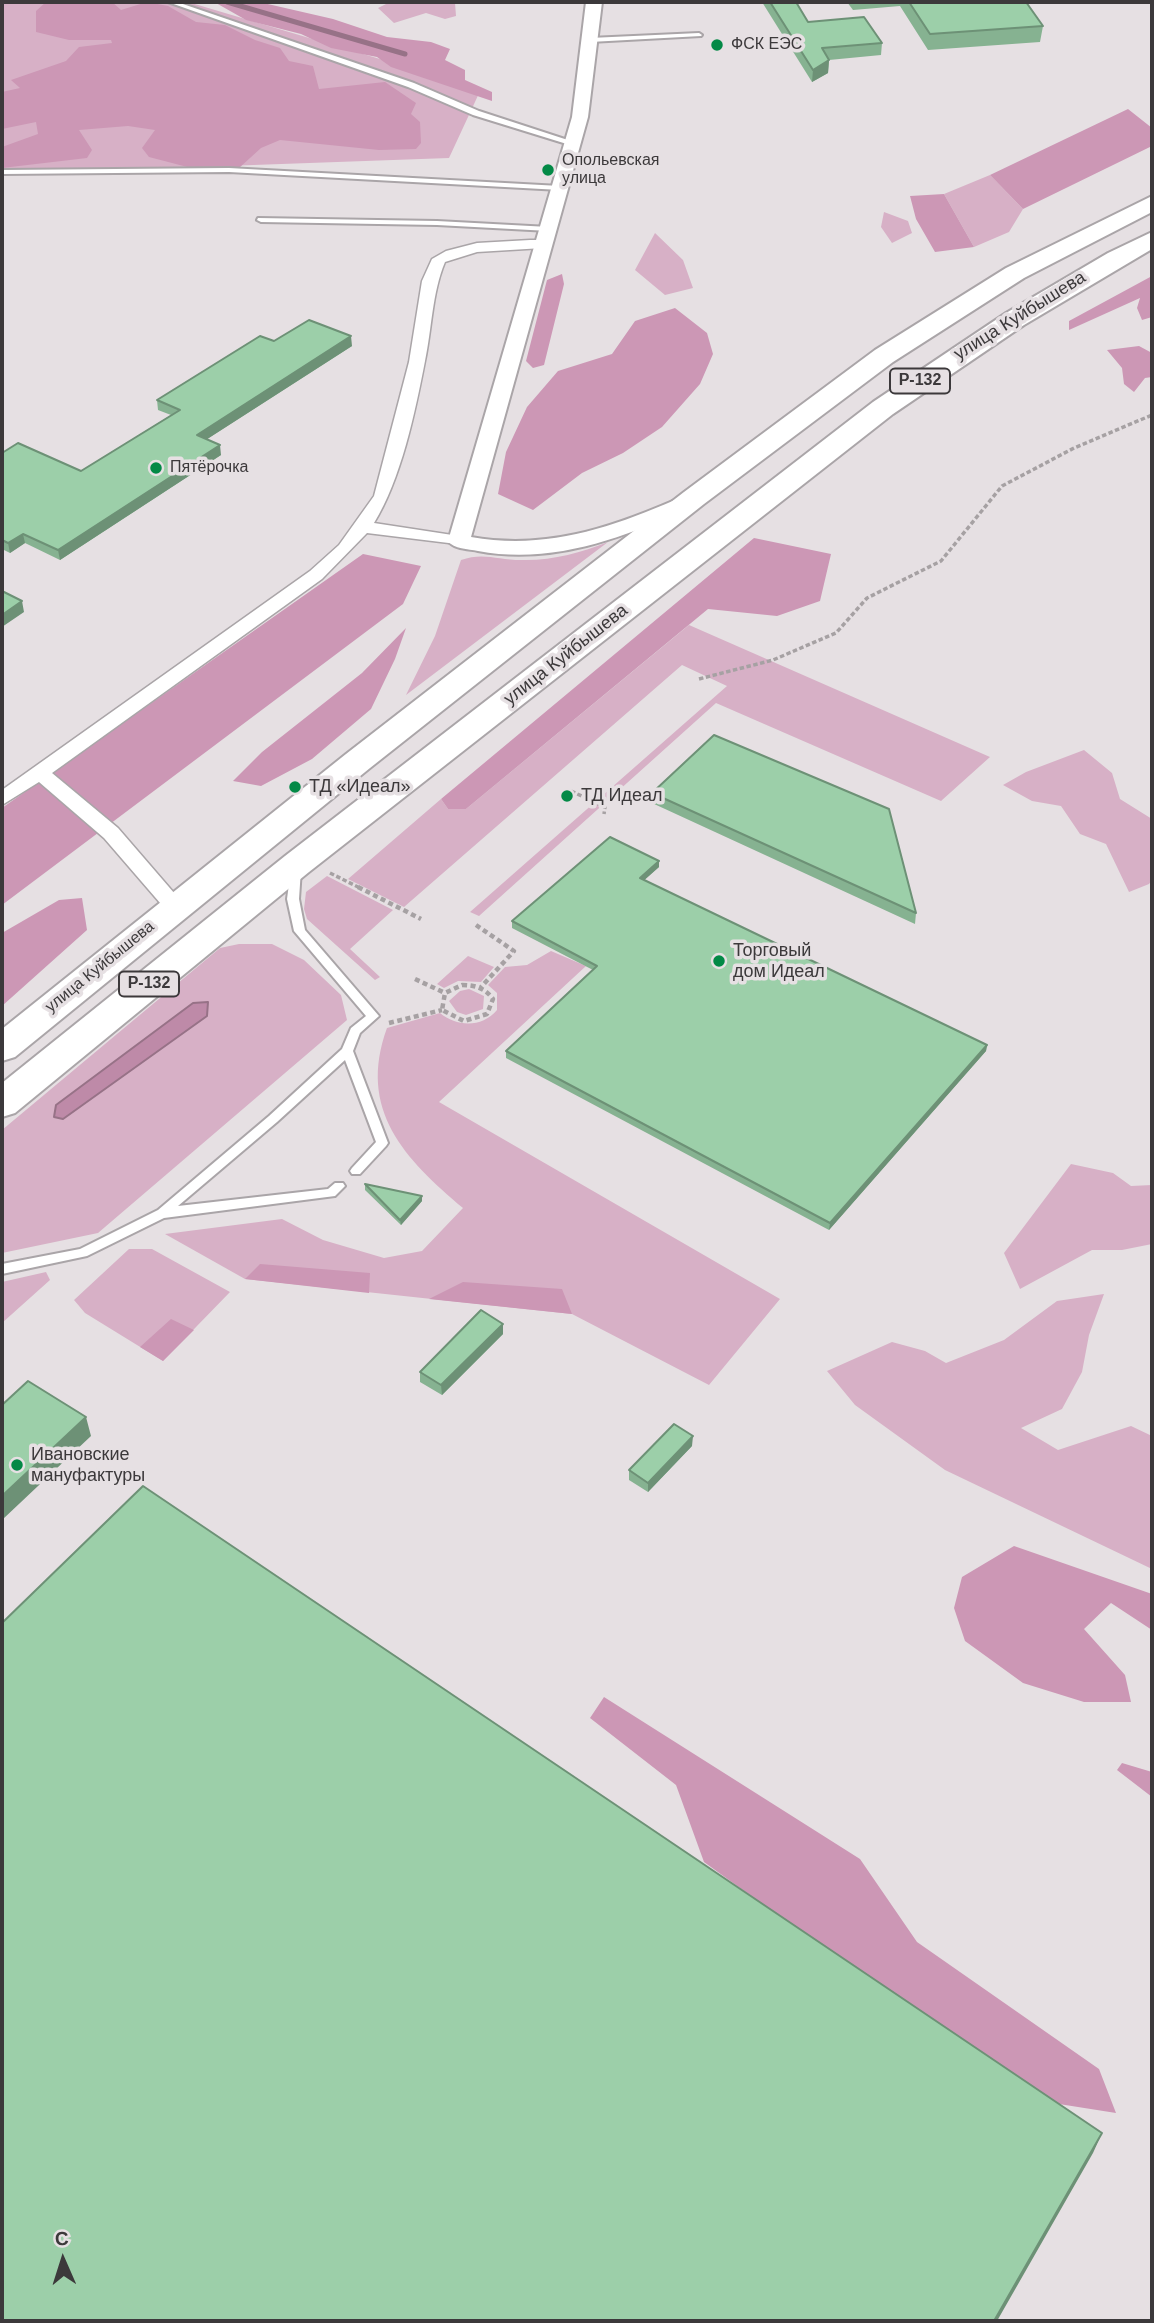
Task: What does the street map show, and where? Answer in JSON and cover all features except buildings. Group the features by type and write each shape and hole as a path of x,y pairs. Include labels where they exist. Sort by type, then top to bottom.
{"highway":[{"name":"улица Куйбышева","path":"2,1048 174,906 694,498 884,356 1015,273 1152,203"},
{"name":"улица Куйбышева","path":"2,1103 313,869 883,408 983,337 1152,239"}],"street":[{"path":"459,541 573,143 594,2"},
{"path":"2,799 316,575 363,527 382,496 417,362 430,281 439,259 455,251 546,236"},
{"path":"363,527 459,541 489,549 564,547 649,519 694,498"},
{"path":"39,772 111,833 174,906"}],"lane":[{"path":"171,2 411,85 476,113 573,143"},
{"path":"590,40 699,36"},
{"path":"2,172 229,170 560,188"},
{"path":"261,220 437,223 546,236"},
{"path":"2,1269 83,1253 162,1213 273,1119 347,1051 355,1031 373,1016 300,931 293,899 313,869"},
{"path":"347,1051 382,1143 356,1171"},
{"path":"162,1213 331,1193 338,1186"}],"path":[{"path":"699,679 773,660 836,633 867,598 941,561 1002,486 1074,448 1152,415"},
{"path":"571,791 605,807 604,814"},
{"path":"313,869 421,919"},
{"path":"476,925 514,951 481,987"},
{"path":"415,979 445,993"},
{"path":"462,985 481,987 493,999 487,1014 468,1021 457,1020 442,1010 445,993 462,985"},
{"path":"355,1031 442,1010"}],"shaded area":[{"path":"2,2 188,2 481,89 449,158 2,174"},
{"path":"46,2 112,2 121,10 147,2 168,6 196,22 225,25 255,40 280,48 289,61 313,66 319,89 385,82 416,103 411,114 420,122 421,143 416,149 379,150 280,140 261,148 239,168 195,169 149,157 142,148 155,130 128,126 79,130 92,150 87,158 2,168 2,147 38,134 36,122 2,129 2,92 20,88 11,80 66,61 79,47 112,43 111,40 69,40 36,32 36,11"},
{"path":"259,2 333,19 387,37 431,42 450,49 445,60 465,70 465,80 492,92 492,101 391,67 377,57 331,48 301,34 246,20 216,3"},
{"path":"390,2 455,3 456,16 445,19 426,13 394,23 378,8"},
{"path":"1128,109 1152,128 1152,146 1023,209 990,175"},
{"path":"990,175 1023,209 1009,232 974,247 944,194"},
{"path":"944,194 974,247 935,252 916,219 910,196"},
{"path":"884,212 908,221 912,233 892,243 881,227"},
{"path":"655,233 683,260 693,288 665,295 635,270"},
{"path":"562,274 564,284 544,365 533,368 526,361 547,280"},
{"path":"1152,276 1152,317 1142,320 1137,308 1140,298 1069,330 1069,321"},
{"path":"675,308 707,333 713,354 700,384 662,427 623,453 582,473 533,510 498,494 506,452 527,407 558,371 612,354 635,321"},
{"path":"1139,346 1152,353 1152,377 1145,378 1134,392 1124,384 1122,368 1107,350"},
{"path":"754,538 831,554 820,601 777,616 708,609 466,809 448,809 441,799"},
{"path":"608,542 406,695 435,636 461,560 484,556 513,560 554,558"},
{"path":"363,554 421,566 403,604 2,905 2,808"},
{"path":"689,625 990,757 941,801 716,703 479,916 470,912 727,686 682,665 404,907 348,879 441,799 448,809 466,809"},
{"path":"406,628 395,659 371,709 312,759 261,786 233,781 262,752 362,673"},
{"path":"1084,750 1112,773 1120,799 1152,819 1152,880 1149,884 1129,892 1106,844 1080,834 1061,806 1032,801 1003,785 1026,772"},
{"path":"327,876 393,910 350,949 380,977 375,980 307,919 304,909 306,892"},
{"path":"82,898 87,930 2,1006 2,933 59,900"},
{"path":"239,944 272,944 304,960 341,995 347,1020 98,1233 2,1253 2,1130 220,948"},
{"path":"551,951 586,966 439,1102 780,1299 709,1385 572,1314 245,1279 165,1234 282,1219 323,1240 384,1258 422,1251 463,1208 422,1171 392,1130 383,1108 378,1084 379,1057 387,1028 440,1013 462,1023 484,1020 497,1010 497,993 488,985 505,967 527,965"},
{"path":"468,956 494,967 481,982 458,981 444,988 437,984"},
{"path":"469,989 484,996 483,1009 466,1015 457,1012 449,1001 460,991"},
{"path":"208,1002 207,1016 63,1119 54,1117 56,1105 193,1003"},
{"path":"1071,1164 1113,1173 1131,1186 1152,1185 1152,1244 1122,1250 1092,1250 1020,1289 1004,1253"},
{"path":"129,1249 152,1249 230,1292 163,1361 85,1313 74,1300"},
{"path":"260,1264 370,1273 369,1293 245,1279"},
{"path":"46,1272 50,1280 2,1323 2,1282"},
{"path":"463,1282 562,1289 572,1314 429,1299"},
{"path":"1104,1294 1089,1335 1082,1372 1062,1409 1021,1428 1058,1450 1131,1426 1152,1436 1152,1569 945,1470 855,1405 827,1371 892,1342 925,1351 946,1363 1004,1340 1057,1301"},
{"path":"171,1319 194,1330 163,1361 140,1347"},
{"path":"1014,1546 1152,1594 1152,1630 1111,1603 1084,1629 1125,1675 1131,1702 1084,1702 1023,1683 965,1641 954,1608 962,1577"},
{"path":"604,1697 860,1859 917,1942 1099,2069 1116,2113 1059,2104 988,2067 704,1862 676,1785 590,1718"},
{"path":"1122,1763 1152,1772 1152,1797 1117,1770"}],"waterway":[{"path":"227,2 405,54"}],"place":[{"name":"ФСК ЕЭС","path":"717,45"},
{"name":"Опольевская улица","path":"548,170"},
{"name":"Пятёрочка","path":"156,468"},
{"name":"ТД «Идеал»","path":"295,787"},
{"name":"ТД Идеал","path":"567,796"},
{"name":"Торговый дом Идеал","path":"719,961"},
{"name":"Ивановские мануфактуры","path":"17,1465"}]}
